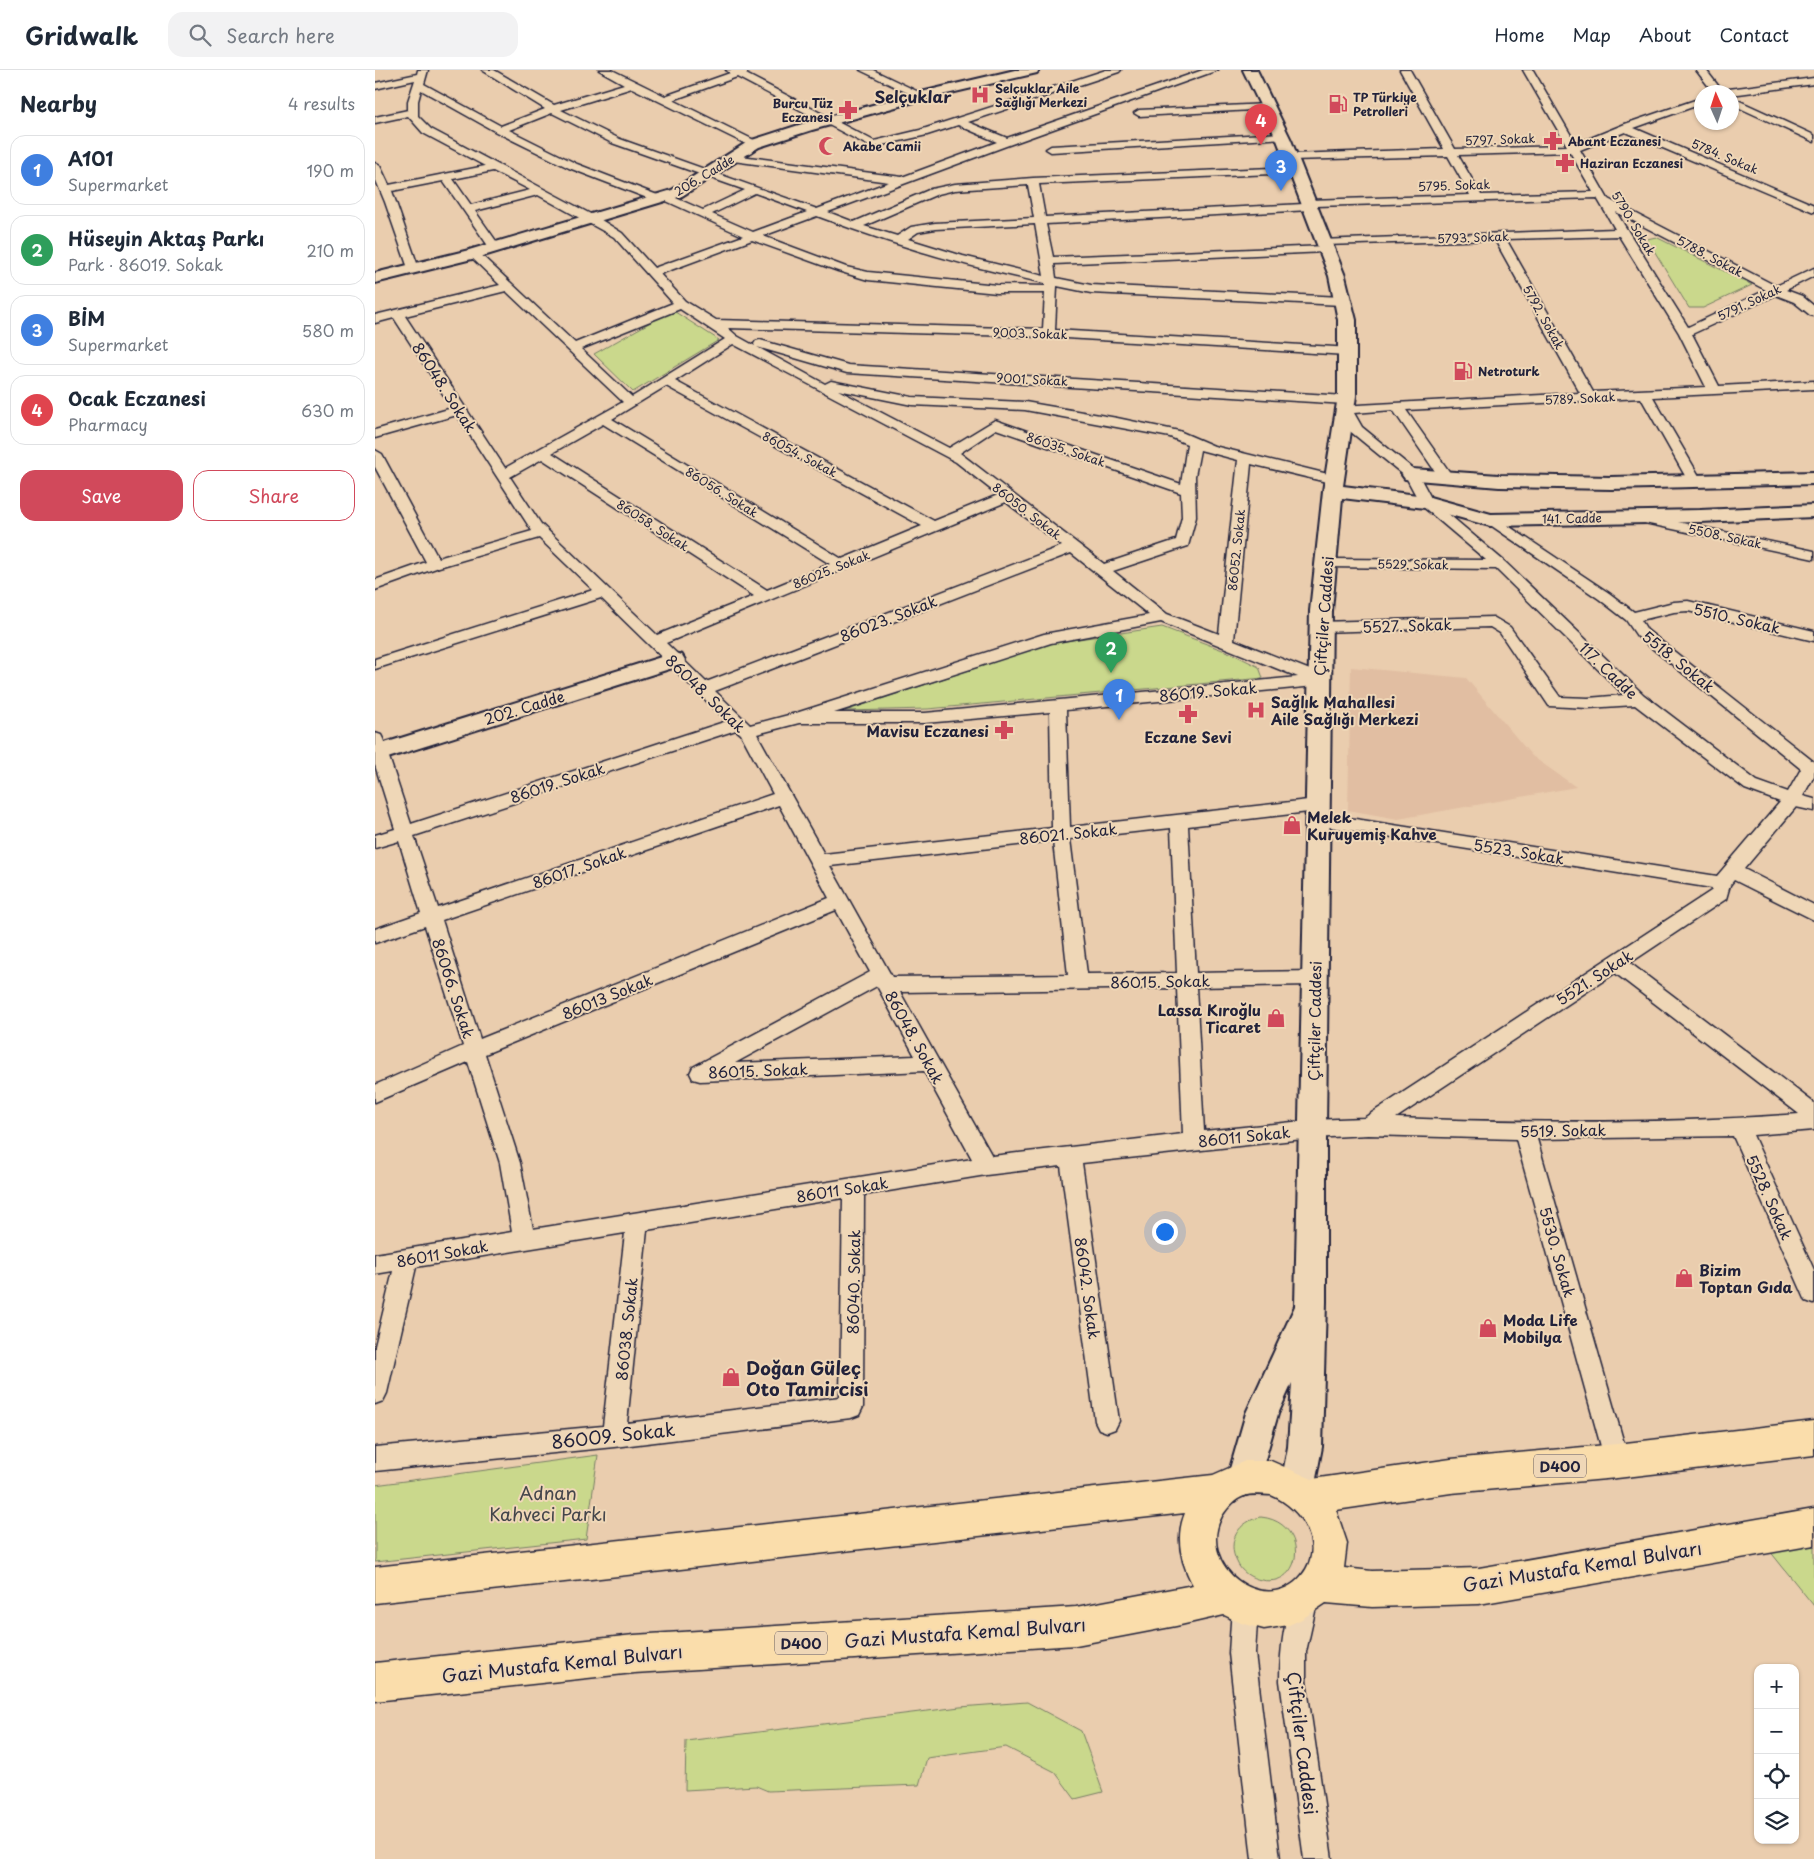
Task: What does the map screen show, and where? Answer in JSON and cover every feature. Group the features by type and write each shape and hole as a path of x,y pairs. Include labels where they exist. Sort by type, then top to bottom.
{"highway":[{"name":"D400","path":"1302,1493 1814,1438"},
{"path":"375,1585 1231,1485 1271,1478 1302,1493 1319,1512 1327,1530 1329,1548 1327,1567 1312,1591 1287,1608 1266,1611 1235,1601 1211,1581 1201,1563 1197,1543 1199,1524 1206,1506 1231,1485"},
{"name":"Gazi Mustafa Kemal Bulvarı","path":"1312,1591 1479,1586 1814,1527"},
{"name":"Gazi Mustafa Kemal Bulvarı","path":"375,1682 634,1654 1076,1626 1177,1608 1235,1601"}],"street":[{"path":"487,70 553,109 616,141 897,241 1051,285 1091,289 1342,301"},
{"path":"604,70 754,144"},
{"path":"865,70 922,96"},
{"name":"206. Cadde","path":"375,278 474,254 594,220 677,193 754,144 807,127 922,96 1032,70"},
{"path":"664,100 740,71 873,144 923,133 1116,70"},
{"path":"653,272 754,237 1007,142 1213,70"},
{"name":"Çiftçiler Caddesi","path":"1250,70 1281,136 1325,245 1337,276 1347,320 1346,405 1334,485 1320,627 1311,1302 1302,1493"},
{"path":"1405,70 1477,198"},
{"name":"5790. Sokak","path":"1528,70 1622,232 1685,333 1715,391"},
{"path":"1701,70 1713,85"},
{"path":"375,86 421,76 499,130 573,166 662,198 754,237 842,269 868,276 997,290 1051,285"},
{"path":"421,76 413,101 413,117 427,131 594,220 618,235 681,304 723,331 666,381 631,403 503,475"},
{"path":"1739,91 1814,81"},
{"path":"499,130 553,109 633,84"},
{"name":"5797. Sokak","path":"854,226 935,191 955,187 1451,153 1574,149 1694,103"},
{"path":"1739,104 1814,139"},
{"path":"1139,113 1268,107"},
{"path":"375,120 413,112"},
{"path":"958,121 1007,142"},
{"name":"5784. Sokak","path":"1625,128 1814,209"},
{"path":"1051,149 1281,136"},
{"path":"733,158 903,181"},
{"path":"375,166 413,269"},
{"path":"385,189 496,167"},
{"path":"446,177 495,248"},
{"path":"1033,181 1051,285 1049,334"},
{"path":"703,214 755,189"},
{"path":"468,208 539,191"},
{"name":"5795. Sokak","path":"1309,205 1477,198 1602,198"},
{"name":"5788. Sokak","path":"1602,198 1775,290 1798,299 1814,312"},
{"path":"897,241 915,229 935,226 1309,205"},
{"name":"5793. Sokak","path":"1325,245 1622,232"},
{"name":"5792. Sokak","path":"1499,237 1589,397"},
{"path":"1048,261 1325,245"},
{"path":"474,254 631,403"},
{"name":"5791. Sokak","path":"1685,333 1814,272"},
{"path":"375,319 508,287"},
{"path":"573,348 681,304"},
{"name":"86048. Sokak","path":"397,313 536,527 743,727 819,861 986,1166"},
{"name":"9003. Sokak","path":"723,331 1049,334 1347,351"},
{"name":"86050. Sokak","path":"723,331 808,380 961,459 1162,617 1319,680"},
{"name":"9001. Sokak","path":"723,331 776,350 847,368 1346,405"},
{"path":"808,380 912,401 1025,406 1117,422 1174,434 1209,449 1334,485"},
{"name":"86054. Sokak","path":"666,381 935,527"},
{"name":"5789. Sokak","path":"1346,405 1397,407 1814,385"},
{"path":"1645,394 1695,481"},
{"path":"1346,405 1355,429 1371,444 1412,475 1426,502"},
{"path":"1397,407 1446,477"},
{"path":"375,434 460,410"},
{"name":"86056. Sokak","path":"603,419 841,565"},
{"name":"86035. Sokak","path":"950,453 995,424 1188,491"},
{"path":"1102,570 1183,543 1189,517 1188,476 1194,443"},
{"name":"86058. Sokak","path":"542,453 765,596"},
{"path":"375,454 434,564"},
{"name":"86052. Sokak","path":"1226,642 1245,458"},
{"path":"1412,475 1499,481 1611,483 1814,478"},
{"name":"141. Cadde","path":"1334,485 1426,502 1490,520 1700,516 1814,511"},
{"name":"86025. Sokak","path":"655,642 1008,496"},
{"name":"117. Cadde","path":"1426,502 1500,566 1638,699 1751,785 1792,800 1814,805"},
{"name":"5508. Sokak","path":"1637,517 1814,555"},
{"name":"5518. Sokak","path":"1490,520 1604,596 1631,617 1642,633 1811,768 1792,800"},
{"path":"375,585 434,564 542,533"},
{"name":"86023. Sokak","path":"704,689 1072,547"},
{"name":"5529. Sokak","path":"1326,563 1500,566"},
{"path":"375,664 604,592"},
{"name":"5510. Sokak","path":"1631,617 1687,606 1814,636"},
{"name":"86019. Sokak","path":"375,842 743,727 799,718 1049,638 1162,617"},
{"name":"5527. Sokak","path":"1320,627 1493,622 1505,630 1555,702 1588,703 1638,699"},
{"name":"202. Cadde","path":"376,749 674,660"},
{"name":"86019. Sokak","path":"799,718 925,718 1319,680"},
{"path":"1059,704 1061,834 1078,982"},
{"name":"86066. Sokak","path":"376,749 510,1163 524,1239"},
{"name":"86017. Sokak","path":"375,936 783,798"},
{"name":"5521. Sokak","path":"1368,1126 1720,894 1726,876 1792,800"},
{"name":"86021. Sokak","path":"819,861 1179,821 1317,812"},
{"name":"5523. Sokak","path":"1317,812 1726,876 1814,913"},
{"path":"1179,821 1195,1141"},
{"name":"86013 Sokak","path":"375,1094 474,1050 840,901"},
{"path":"1615,963 1814,1114"},
{"name":"86015. Sokak","path":"929,1062 700,1073 884,980 1078,982 1315,978"},
{"name":"5519. Sokak","path":"1312,1129 1368,1126 1524,1130 1739,1127 1814,1121"},
{"name":"5528. Sokak","path":"1739,1127 1814,1294"},
{"name":"86011 Sokak","path":"375,1264 986,1166 1312,1129"},
{"name":"5530. Sokak","path":"1524,1130 1617,1460"},
{"name":"86042. Sokak","path":"1070,1155 1107,1421"},
{"name":"86040. Sokak","path":"851,1407 854,1187"},
{"name":"86038. Sokak","path":"615,1436 637,1221"},
{"path":"375,1393 407,1259"},
{"path":"1231,1485 1311,1302"},
{"name":"86009. Sokak","path":"375,1459 615,1436 851,1407"},
{"name":"Çiftçiler Caddesi","path":"1312,1591 1293,1652 1293,1681 1318,1859"},
{"path":"1235,1601 1266,1859"}],"shaded area":[{"path":"1351,667 1466,678 1532,756 1576,787 1398,819 1348,810"}],"green space":[{"path":"1656,237 1752,285 1703,308 1689,308 1647,239"},
{"path":"672,310 719,340 633,392 594,354"},
{"path":"1162,627 1233,654 1259,667 1263,678 928,709 845,711 1051,643"},
{"name":"Adnan Kahveci Parkı","path":"598,1455 586,1539 375,1562 375,1485"},
{"path":"1261,1517 1277,1522 1288,1530 1294,1542 1296,1554 1293,1565 1286,1575 1275,1580 1261,1580 1247,1574 1239,1566 1234,1554 1234,1540 1241,1527 1253,1519"},
{"path":"1814,1545 1814,1606 1769,1550"},
{"path":"1027,1702 1081,1731 1103,1792 1075,1799 1055,1772 1006,1747 927,1758 919,1785 768,1791 756,1786 685,1790 686,1741 960,1707"}],"place":[{"name":"Selçuklar Aile Sağlığı Merkezi","path":"980,95"},
{"name":"TP Türkiye Petrolleri","path":"1338,104"},
{"name":"Burcu Tüz Eczanesi","path":"848,110"},
{"name":"Abant Eczanesi","path":"1553,141"},
{"name":"Ocak Eczanesi","path":"1261,145"},
{"name":"Akabe Camii","path":"828,146"},
{"name":"Haziran Eczanesi","path":"1565,163"},
{"name":"BİM","path":"1281,191"},
{"name":"Netroturk","path":"1463,371"},
{"name":"Hüseyin Aktaş Parkı","path":"1111,673"},
{"name":"Sağlık Mahallesi Aile Sağlığı Merkezi","path":"1256,710"},
{"name":"Eczane Sevi","path":"1188,714"},
{"name":"A101","path":"1119,720"},
{"name":"Mavisu Eczanesi","path":"1004,730"},
{"name":"Melek Kuruyemiş Kahve","path":"1292,825"},
{"name":"Lassa Kıroğlu Ticaret","path":"1276,1018"},
{"name":"Bizim Toptan Gıda","path":"1684,1278"},
{"name":"Moda Life Mobilya","path":"1488,1328"},
{"name":"Doğan Güleç Oto Tamircisi","path":"731,1377"}],"district":[{"name":"Selçuklar","path":"913,96"}]}
